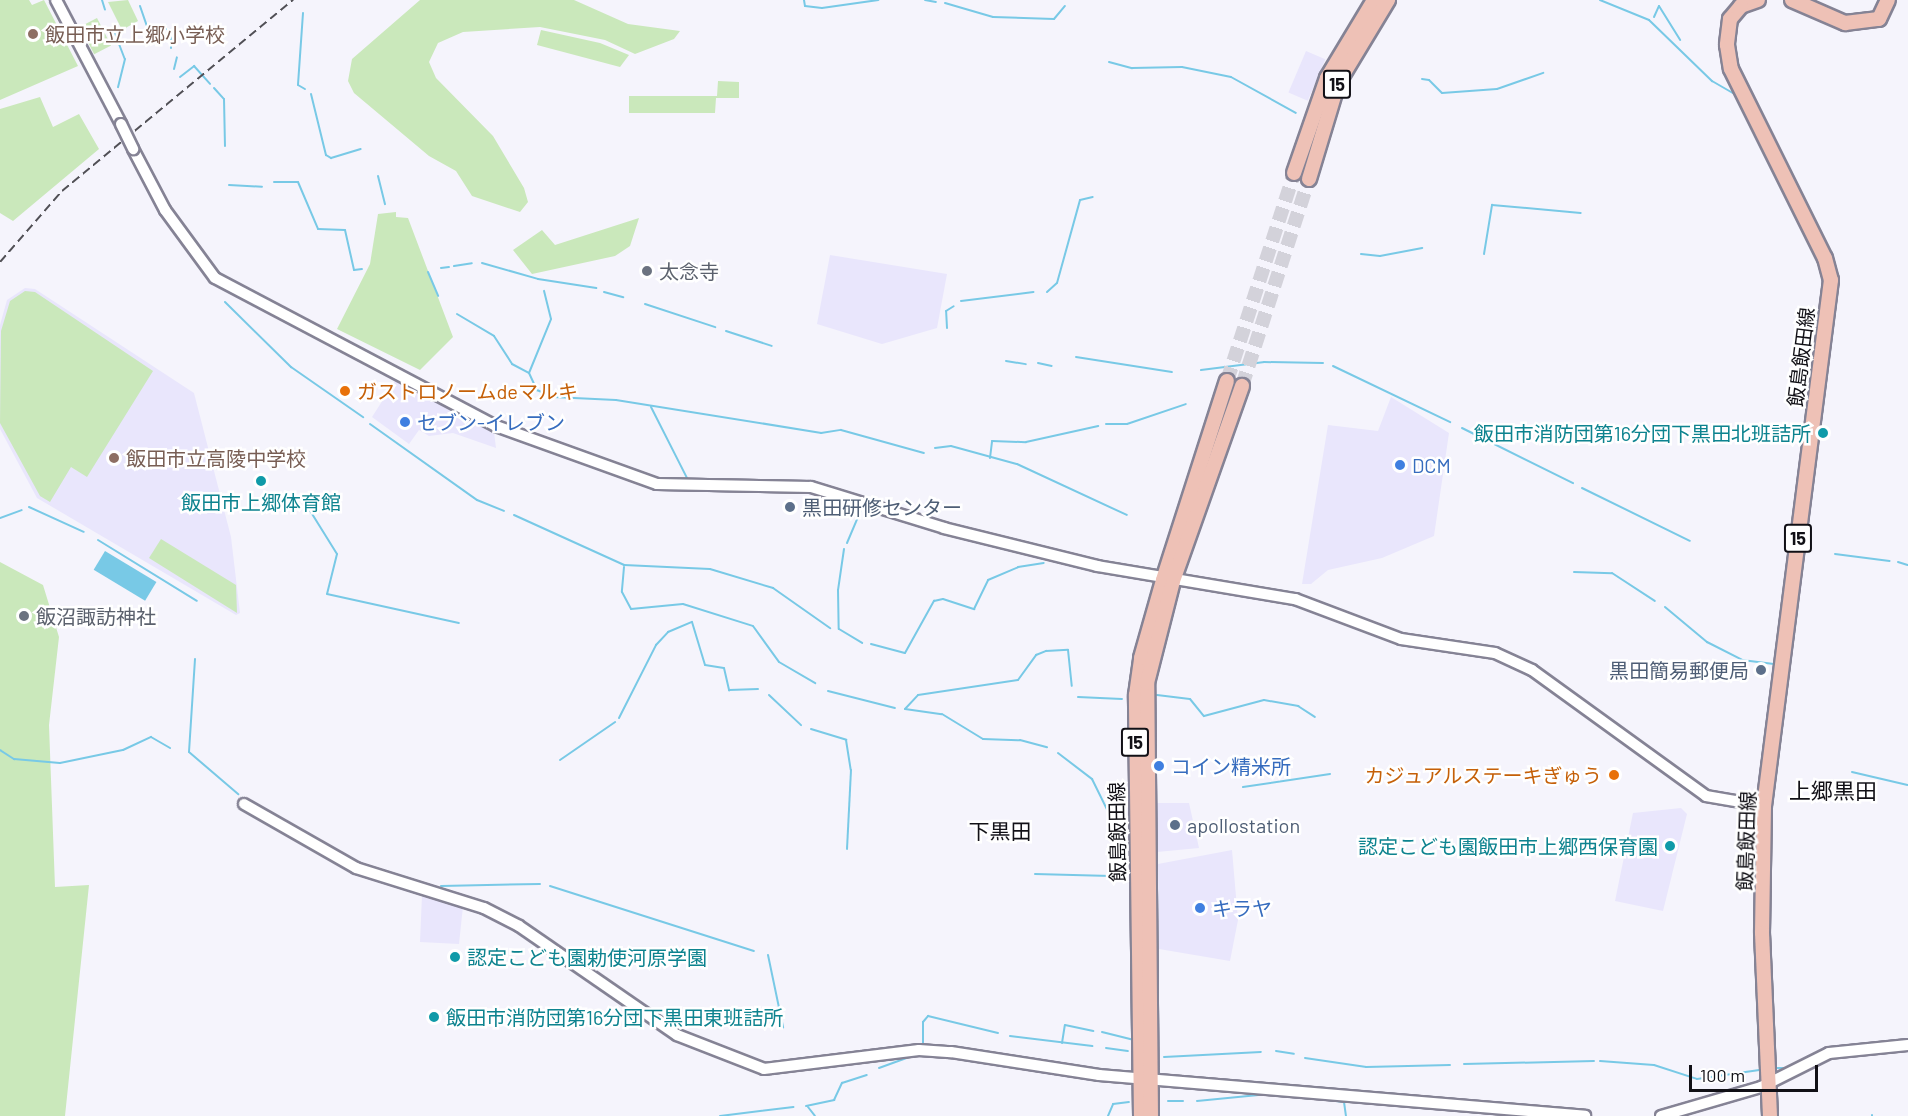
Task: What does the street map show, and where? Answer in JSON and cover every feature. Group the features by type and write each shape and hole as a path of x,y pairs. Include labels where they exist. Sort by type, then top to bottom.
{"main road":[{"name":"15","path":"1294,173 1327,78 1374,0"},
{"name":"15","path":"1309,178 1338,83 1388,0"},
{"name":"飯島飯田線","path":"1758,0 1741,6 1730,19 1726,45 1731,69 1825,258 1831,280 1764,806 1767,1084 1770,1116"},
{"path":"1792,0 1845,23 1872,21 1888,3"},
{"name":"飯島飯田線","path":"1168,581 1227,381"},
{"name":"飯島飯田線","path":"1151,1116 1146,1079 1136,695 1141,658 1242,386"},
{"name":"飯島飯田線","path":"1141,1116 1146,1079"}],"street":[{"path":"56,0 165,210 215,278 496,426 657,484 811,487 944,528 1168,581 1294,599 1401,639 1504,656 1589,709 1706,796 1764,806"},
{"path":"244,804 356,868 484,908 519,926 677,1035 753,1067 788,1069 919,1050 1146,1079 1585,1116"},
{"path":"1661,1116 1767,1084 1829,1053 1908,1045"}],"shaded area":[{"path":"1306,51 1325,59 1308,101 1288,92"},
{"path":"830,255 947,274 937,328 882,344 817,324"},
{"name":"飯田市立高陵中学校","path":"25,288 35,289 194,393 231,537 240,613 236,615 37,498 0,429 0,325 7,300"},
{"path":"395,381 494,432 496,448 453,433 429,436 419,430 409,444 372,417"},
{"path":"1391,397 1449,433 1434,536 1382,558 1328,570 1311,584 1302,584 1328,425 1378,431"},
{"name":"apollostation","path":"1156,803 1189,803 1199,848 1157,852"},
{"path":"1681,808 1687,814 1663,911 1615,901 1633,813"},
{"path":"1232,850 1238,920 1230,961 1159,949 1158,864"},
{"path":"422,895 463,906 459,944 420,942"}],"green space":[{"name":"飯田市立上郷小学校","path":"0,0 29,0 32,5 44,0 78,66 0,100"},
{"path":"128,0 138,21 122,30 108,2"},
{"path":"420,0 574,0 628,24 680,31 674,39 635,54 605,40 540,27 463,32 438,43 429,62 436,78 493,136 524,188 528,202 520,212 472,196 456,171 429,156 354,93 348,81 352,59"},
{"path":"97,18 111,46 94,54 80,27"},
{"path":"541,30 600,43 629,55 620,67 537,45"},
{"path":"718,81 739,82 739,98 716,98 715,113 629,113 629,96 717,96"},
{"path":"40,97 53,127 79,114 99,149 13,221 0,213 0,109"},
{"path":"396,212 396,217 408,218 453,337 420,370 337,329 370,264 378,214"},
{"path":"639,218 630,246 615,256 532,274 513,250 542,230 555,245"},
{"path":"25,291 35,292 153,371 87,477 71,467 50,502 40,496 0,423 1,331 10,301"},
{"path":"161,539 236,585 237,613 149,558"},
{"path":"0,562 43,585 59,637 49,725 55,887 89,885 65,1116 0,1116"}],"water":[{"path":"105,551 156,582 145,601 94,570"}],"waterway":[{"path":"102,0 105,10"},
{"path":"804,0 805,6 822,8 878,0"},
{"path":"925,0 936,2"},
{"path":"1600,0 1649,20 1712,81 1733,93"},
{"path":"945,3 993,17 1054,19 1065,6"},
{"path":"140,6 147,26 171,30 171,48"},
{"path":"1654,17 1659,6 1680,40"},
{"path":"303,13 298,85 305,89"},
{"path":"114,31 125,59 118,87"},
{"path":"174,69 177,57"},
{"path":"1109,62 1132,68 1182,67 1231,77 1296,113"},
{"path":"180,77 194,66 210,84"},
{"path":"1422,79 1429,80 1442,93 1497,89 1543,73"},
{"path":"214,88 224,99 225,146"},
{"path":"311,94 326,155 331,158 361,149"},
{"path":"378,176 385,204"},
{"path":"274,182 298,182 318,229 345,230 354,270 362,269"},
{"path":"229,185 262,187"},
{"path":"1047,292 1057,283 1080,200 1093,197"},
{"path":"1484,254 1492,205 1581,213"},
{"path":"1361,254 1380,256 1422,248"},
{"path":"454,266 472,263"},
{"path":"482,263 538,279 596,288"},
{"path":"441,268 449,267"},
{"path":"428,272 438,296"},
{"path":"529,373 551,319 544,291"},
{"path":"604,292 623,297"},
{"path":"961,301 1033,292"},
{"path":"225,302 291,367 363,417"},
{"path":"645,304 715,327"},
{"path":"947,328 946,311 954,306"},
{"path":"457,314 494,336 512,364 529,373 537,390 553,397 616,400 821,433 841,430 924,453"},
{"path":"726,331 772,346"},
{"path":"1076,357 1172,372"},
{"path":"1006,361 1026,364"},
{"path":"1201,370 1264,362 1323,363"},
{"path":"1038,363 1052,366"},
{"path":"1333,366 1450,422"},
{"path":"1106,424 1127,424 1186,404"},
{"path":"651,407 687,478"},
{"path":"370,424 477,500 504,511"},
{"path":"990,458 992,441 1026,442 1098,426"},
{"path":"1462,428 1573,483"},
{"path":"935,448 951,446 1017,464 1127,515"},
{"path":"1582,488 1690,541"},
{"path":"29,507 84,532"},
{"path":"309,509 337,554 327,594 459,623"},
{"path":"0,518 22,510"},
{"path":"847,543 860,512"},
{"path":"514,515 624,565 710,569 773,588 830,628"},
{"path":"98,540 197,601"},
{"path":"844,549 838,590 839,629 862,643"},
{"path":"1835,554 1890,561"},
{"path":"1898,562 1908,565"},
{"path":"871,644 905,653 934,601 943,599 974,609 988,580 1018,567 1044,563"},
{"path":"624,567 622,592 631,609 683,604 753,626 779,662 815,683"},
{"path":"1574,572 1612,573 1655,601"},
{"path":"1665,607 1707,642 1742,660 1776,664"},
{"path":"619,718 656,645 668,632 692,622 705,665 724,668 729,690 758,689"},
{"path":"905,709 918,695 1018,680 1036,655 1046,651 1068,650 1072,686"},
{"path":"195,659 189,752 238,794"},
{"path":"828,691 895,708"},
{"path":"769,695 801,725"},
{"path":"1157,695 1190,699 1204,716 1264,700 1298,706 1315,717"},
{"path":"1078,697 1122,699"},
{"path":"905,709 942,714 983,739 1020,740 1047,747"},
{"path":"560,760 615,722"},
{"path":"811,729 846,740 851,770 847,849"},
{"path":"0,750 14,759 60,763 123,750 151,737 170,748"},
{"path":"1058,753 1092,779 1120,836 1121,853"},
{"path":"1852,772 1908,785"},
{"path":"1243,787 1330,774"},
{"path":"1035,874 1111,876"},
{"path":"441,886 540,884"},
{"path":"550,886 754,951"},
{"path":"768,955 783,1027"},
{"path":"923,1043 923,1022 928,1016 998,1033"},
{"path":"1062,1043 1065,1025 1093,1031"},
{"path":"1102,1032 1131,1039"},
{"path":"1010,1036 1092,1046"},
{"path":"1106,1048 1128,1051"},
{"path":"1276,1051 1294,1054"},
{"path":"1164,1057 1261,1052"},
{"path":"1796,1064 1809,1056"},
{"path":"879,1068 907,1058"},
{"path":"1305,1058 1366,1067 1450,1065"},
{"path":"1464,1064 1594,1061"},
{"path":"1600,1061 1654,1065 1697,1079 1759,1070"},
{"path":"1774,1068 1788,1068"},
{"path":"806,1106 834,1100 842,1083 867,1075"},
{"path":"1197,1101 1269,1094"},
{"path":"1281,1096 1314,1099"},
{"path":"1328,1100 1344,1102 1346,1116"},
{"path":"1168,1101 1183,1101"},
{"path":"1108,1116 1113,1104 1129,1102"},
{"path":"720,1116 793,1107"},
{"path":"808,1107 815,1116"}],"tunnel":[{"path":"1227,381 1294,173"},
{"path":"1242,386 1309,179"}],"railway":[{"path":"0,262 62,191 293,0"}],"place":[{"name":"飯田市立上郷小学校","path":"33,34"},
{"name":"太念寺","path":"647,271"},
{"name":"ガストロノームdeマルキ","path":"345,391"},
{"name":"セブン-イレブン","path":"405,422"},
{"name":"飯田市消防団第16分団下黒田北班詰所","path":"1823,433"},
{"name":"飯田市立高陵中学校","path":"114,458"},
{"name":"DCM","path":"1400,465"},
{"name":"飯田市上郷体育館","path":"261,481"},
{"name":"黒田研修センター","path":"790,507"},
{"name":"飯沼諏訪神社","path":"24,616"},
{"name":"黒田簡易郵便局","path":"1761,670"},
{"name":"コイン精米所","path":"1159,766"},
{"name":"カジュアルステーキぎゅう","path":"1614,775"},
{"name":"apollostation","path":"1175,825"},
{"name":"認定こども園飯田市上郷西保育園","path":"1670,846"},
{"name":"キラヤ","path":"1200,908"},
{"name":"認定こども園勅使河原学園","path":"455,957"},
{"name":"飯田市消防団第16分団下黒田東班詰所","path":"434,1017"}],"district":[{"name":"上郷黒田","path":"1833,791"},
{"name":"下黒田","path":"1000,831"}]}
